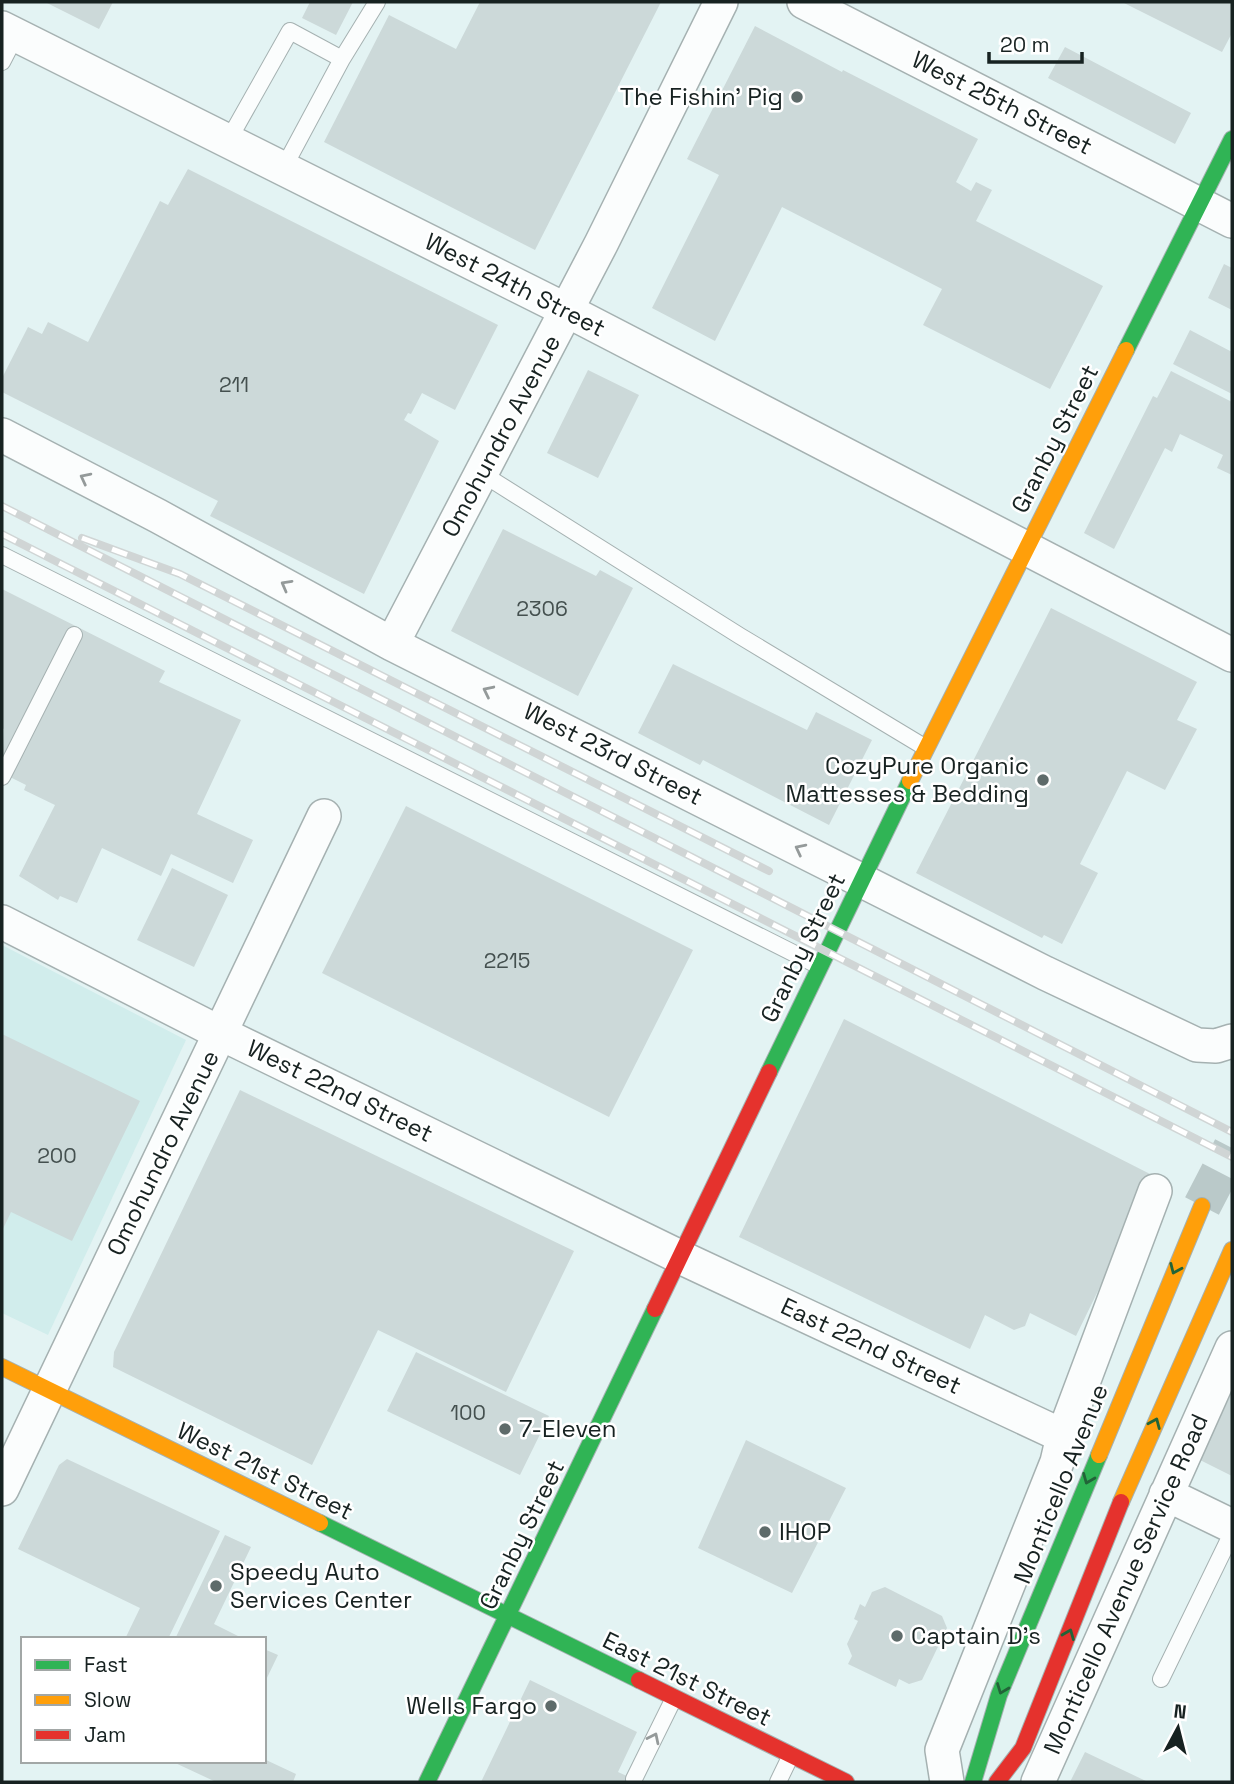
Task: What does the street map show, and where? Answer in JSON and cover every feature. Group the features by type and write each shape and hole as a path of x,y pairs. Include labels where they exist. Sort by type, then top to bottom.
{"main road":[{"name":"Granby Street","path":"427,1782 861,880 1232,139"},
{"name":"Monticello Avenue","path":"972,1782 999,1695 1202,1206"},
{"path":"997,1782 1023,1748 1153,1427 1232,1250"},
{"name":"West 21st Street","path":"2,1367 508,1616"},
{"name":"East 21st Street","path":"508,1616 846,1782"}],"street":[{"name":"Omohundro Avenue","path":"392,643 566,310 721,2"},
{"name":"West 25th Street","path":"804,2 1232,221"},
{"name":"West 24th Street","path":"6,42 228,141 566,310 1232,655"},
{"name":"West 23rd Street","path":"2,435 392,643 1045,973 1197,1045 1216,1046 1232,1041"},
{"name":"Omohundro Avenue","path":"2,1489 324,816"},
{"name":"West 22nd Street","path":"2,922 220,1033 680,1257"},
{"path":"947,1782 942,1750 1057,1462 1063,1436 1156,1191"},
{"name":"East 22nd Street","path":"680,1257 1063,1436"},
{"name":"Monticello Avenue Service Road","path":"1038,1782 1232,1348"},
{"path":"1166,1494 1232,1526"}],"lane":[{"path":"283,169 342,59 377,2"},
{"path":"228,141 290,31 342,59"},
{"path":"481,473 926,748"},
{"path":"2,555 819,966"},
{"path":"2,777 74,635"},
{"path":"1161,1679 1232,1533"},
{"path":"634,1779 674,1698"},
{"path":"778,1782 791,1755"}],"shaded area":[{"path":"2,945 186,1040 48,1335 2,1313"}],"building":[{"path":"45,2 113,2 99,29"},
{"path":"310,2 353,2 336,35 302,18"},
{"path":"480,2 661,2 535,250 324,142 389,15 456,49"},
{"path":"1122,2 1232,2 1232,33 1222,52"},
{"path":"755,26 978,139 956,182 971,191 976,182 992,190 976,221 1103,286 1050,389 923,325 942,289 782,207 715,341 652,308 719,175 687,159"},
{"path":"1065,47 1191,113 1175,144 1048,78"},
{"path":"188,169 498,325 455,410 422,393 411,414 408,413 404,420 439,441 364,594 210,516 218,501 2,392 2,378 28,327 42,334 48,322 88,342 160,201 168,205"},
{"path":"1224,264 1232,268 1232,310 1208,298"},
{"path":"1190,330 1232,352 1232,394 1173,364"},
{"path":"588,370 639,395 598,478 547,453"},
{"path":"1171,371 1232,402 1232,475 1217,468 1223,455 1180,434 1172,452 1165,448 1114,549 1084,533 1153,396 1157,398"},
{"path":"503,529 596,576 600,570 633,588 578,696 451,631"},
{"path":"2,589 165,671 159,682 241,720 197,814 253,840 233,883 171,854 161,876 102,848 77,903 60,896 58,900 19,876 55,805 24,790 26,785 2,773"},
{"name":"CozyPure Organic Mattesses & Bedding","path":"1051,608 1197,682 1177,720 1197,729 1165,790 1127,771 1080,864 1098,873 1062,944 1044,935 1042,938 916,873"},
{"path":"673,664 807,730 816,712 872,740 829,825 703,760 700,765 638,733"},
{"path":"406,806 693,950 609,1117 322,973"},
{"path":"172,868 228,895 194,967 137,940"},
{"path":"844,1019 1154,1176 1076,1336 1030,1313 1025,1326 1014,1330 985,1315 970,1349 739,1237"},
{"path":"2,1034 140,1101 72,1241 11,1212 2,1231"},
{"path":"240,1090 574,1251 506,1392 378,1330 312,1465 113,1367 114,1352"},
{"path":"416,1352 549,1416 520,1475 387,1411"},
{"path":"1232,1392 1232,1476 1200,1460"},
{"name":"IHOP","path":"746,1440 846,1488 792,1593 698,1548"},
{"path":"67,1459 220,1531 169,1637 126,1637 140,1608 18,1549 59,1465"},
{"name":"Speedy Auto Services Center","path":"225,1535 251,1547 214,1624 240,1637 176,1637"},
{"name":"Captain D's","path":"885,1587 942,1616 947,1628 922,1680 909,1684 899,1679 896,1687 848,1664 852,1656 847,1644 858,1621 854,1619 860,1604 865,1607 872,1592"},
{"name":"Speedy Auto Services Center","path":"266,1650 278,1655 266,1680"},
{"name":"Wells Fargo","path":"530,1680 637,1732 618,1772 640,1782 481,1782"},
{"path":"1085,1752 1148,1782 1070,1782"},
{"path":"266,1760 296,1774 293,1782 216,1782 175,1763 266,1763"}],"tunnel":[{"path":"1202,1206 1232,1148"}],"railway":[{"path":"2,506 1232,1132"},
{"path":"2,534 1232,1157"},
{"path":"82,538 180,574 769,871"}],"traffic: fast":[{"path":"1126,350 1232,139"},
{"path":"769,1072 910,781"},
{"path":"427,1782 655,1309"},
{"path":"973,1782 999,1695 1099,1455"},
{"path":"320,1523 639,1680"}],"traffic: slow":[{"path":"910,781 1126,350"},
{"path":"1099,1455 1202,1206"},
{"path":"1121,1502 1232,1250"},
{"path":"2,1367 320,1523"}],"traffic: jam":[{"path":"655,1309 769,1072"},
{"path":"997,1782 1023,1748 1121,1502"},
{"path":"639,1680 846,1782"}],"place":[{"name":"The Fishin' Pig","path":"797,97"},
{"name":"CozyPure Organic Mattesses & Bedding","path":"1043,780"},
{"name":"7-Eleven","path":"505,1429"},
{"name":"IHOP","path":"765,1532"},
{"name":"Speedy Auto Services Center","path":"216,1586"},
{"name":"Captain D's","path":"897,1636"},
{"name":"Wells Fargo","path":"551,1706"}]}
